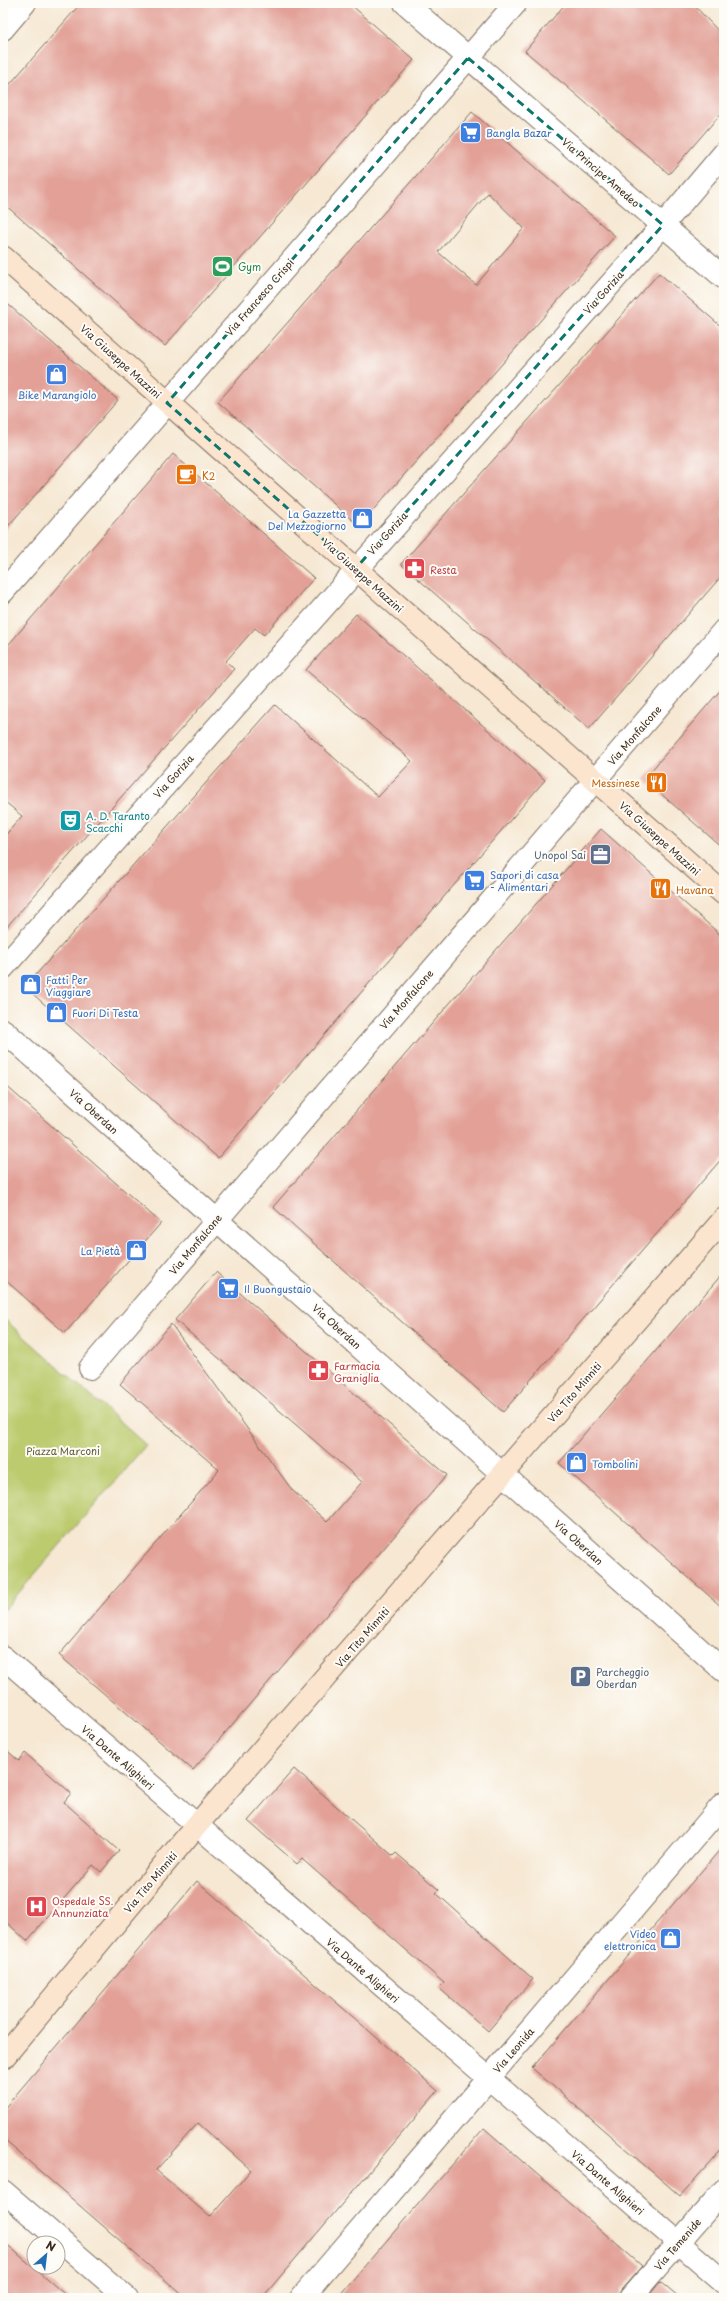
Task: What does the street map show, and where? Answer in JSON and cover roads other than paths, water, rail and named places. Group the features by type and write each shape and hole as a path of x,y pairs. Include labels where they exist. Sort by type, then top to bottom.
{"main road":[{"name":"Via Giuseppe Mazzini","path":"3,257 724,894"},
{"name":"Via Tito Minniti","path":"3,2058 196,1826 724,1219"}],"street":[{"path":"3,29 26,3"},
{"name":"Via Principe Amedeo","path":"405,3 724,278"},
{"name":"Via Francesco Crispi","path":"3,592 516,3"},
{"name":"Via Gorizia","path":"3,968 356,568 663,225 724,153"},
{"name":"Via Monfalcone","path":"90,1368 216,1219 724,630"},
{"name":"Via Oberdan","path":"3,1030 724,1671"},
{"name":"Via Dante Alighieri","path":"3,1657 196,1826 724,2282"},
{"name":"Via Leonida","path":"301,2298 724,1803"},
{"name":"Via Temenide","path":"630,2298 724,2190"},
{"path":"3,2192 127,2298"}],"place":[{"name":"Bangla Bazar","path":"470,132"},
{"name":"Gym","path":"222,266"},
{"name":"Bike Marangiolo","path":"57,374"},
{"name":"K2","path":"186,475"},
{"name":"La Gazzetta Del Mezzogiorno","path":"362,519"},
{"name":"Resta","path":"414,569"},
{"name":"Messinese","path":"656,782"},
{"name":"A. D. Taranto Scacchi","path":"71,821"},
{"name":"Unopol Sai","path":"601,854"},
{"name":"Sapori di casa - Alimentari","path":"475,880"},
{"name":"Havana","path":"661,889"},
{"name":"Fatti Per Viaggiare","path":"31,985"},
{"name":"Fuori Di Testa","path":"57,1012"},
{"name":"La Pietà","path":"136,1250"},
{"name":"Il Buongustaio","path":"229,1288"},
{"name":"Farmacia Graniglia","path":"318,1371"},
{"name":"Tombolini","path":"576,1463"},
{"name":"Parcheggio Oberdan","path":"580,1677"},
{"name":"Ospedale SS. Annunziata","path":"37,1906"},
{"name":"Video elettronica","path":"671,1939"}],"park label":[{"name":"Piazza Marconi","path":"63,1450"}]}
